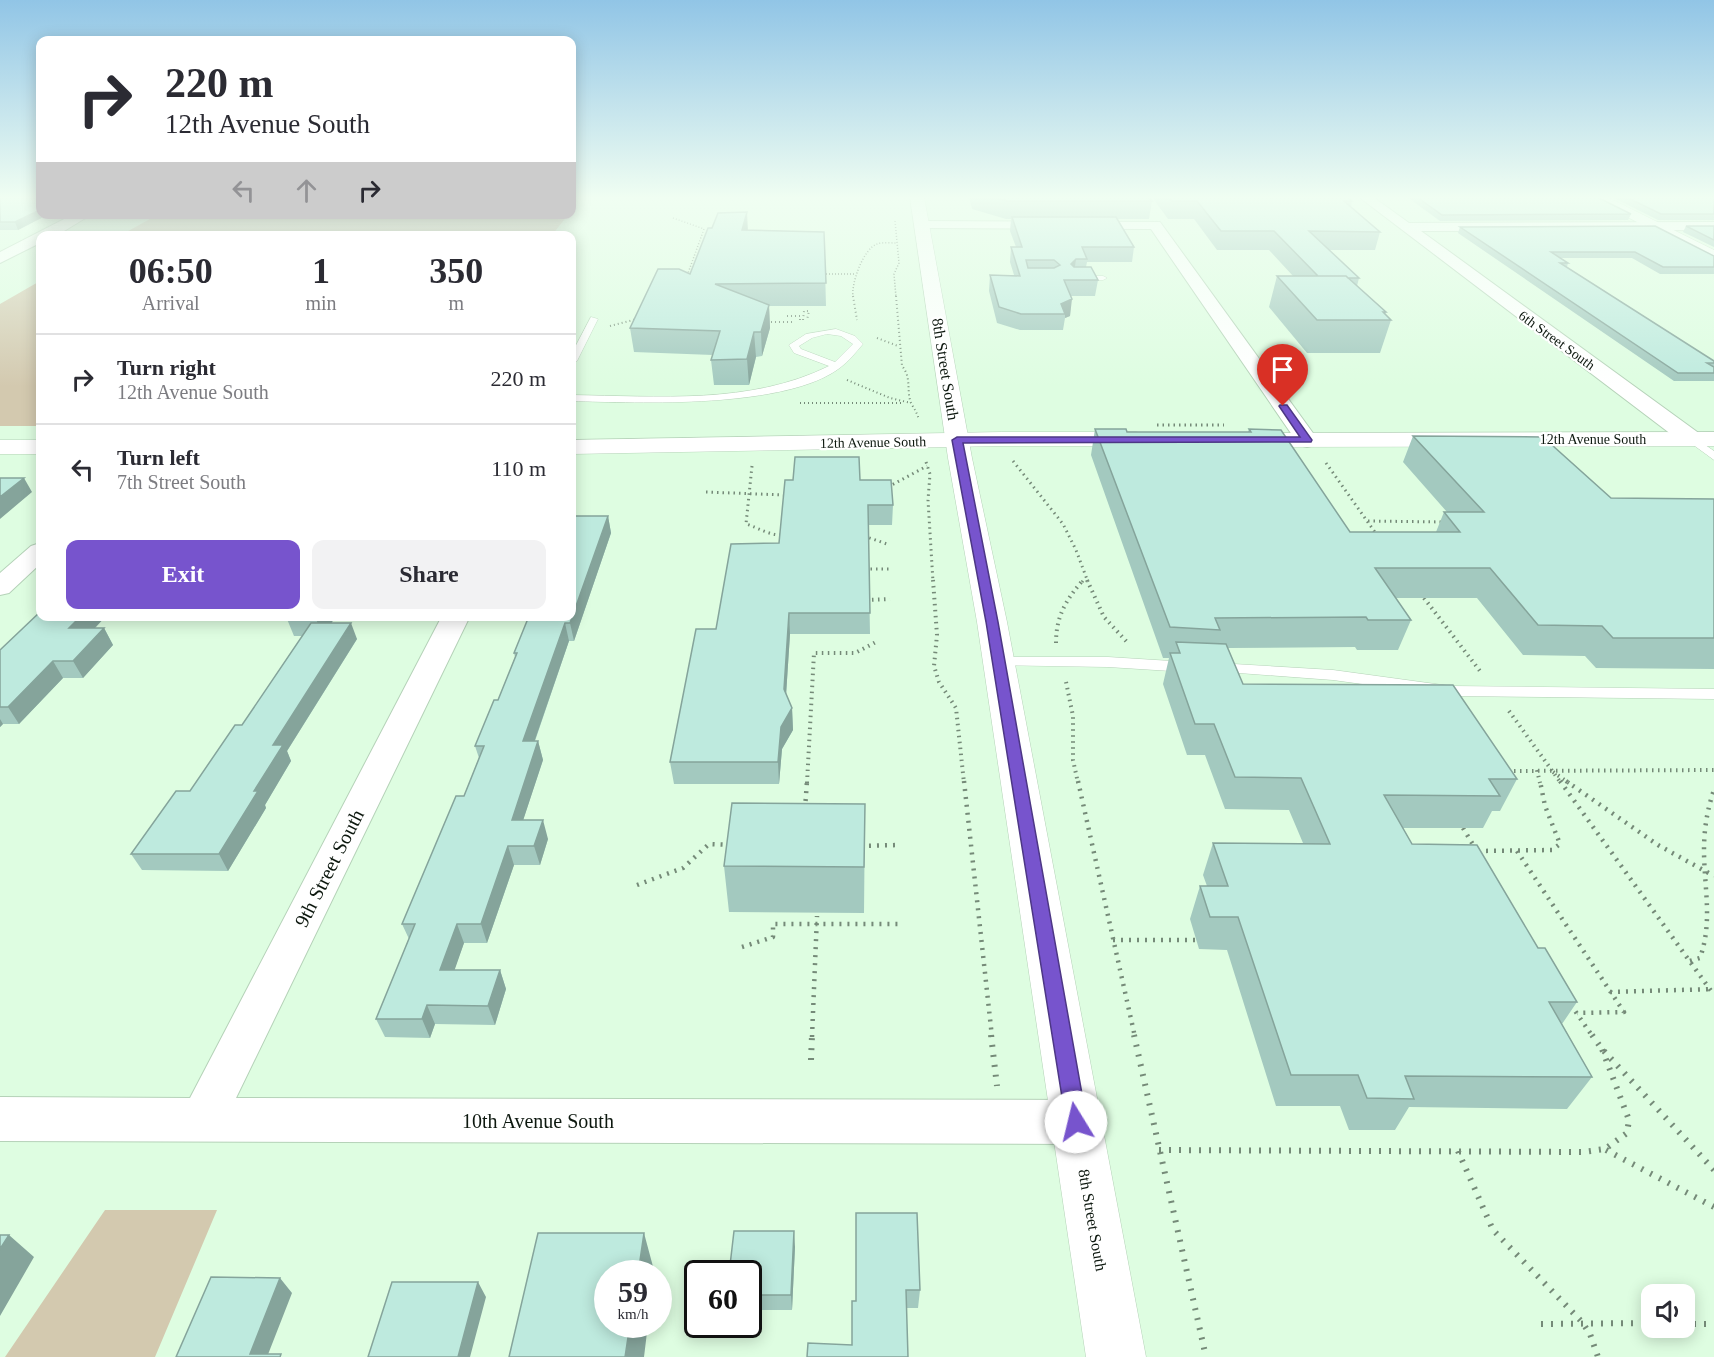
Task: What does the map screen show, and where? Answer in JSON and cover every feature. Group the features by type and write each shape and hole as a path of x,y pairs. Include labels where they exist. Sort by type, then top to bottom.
{"main road":[{"name":"8th Street South","path":"923,260 936,455 999,662 1116,1357"},
{"name":"12th Avenue South","path":"576,447 936,455 1157,439"},
{"name":"12th Avenue South","path":"1228,440 1703,439"},
{"path":"0,447 36,447"}],"street":[{"path":"1183,260 1307,440"},
{"name":"6th Street South","path":"1452,260 1703,439"},
{"path":"0,587 36,555"},
{"name":"9th Street South","path":"202,1120 453,621"},
{"name":"10th Avenue South","path":"0,1119 1076,1122"}],"lane":[{"path":"1075,279 1103,278"},
{"path":"576,353 594,319"},
{"path":"576,398 750,395 809,382 837,366 851,355 858,344 854,338 827,332 804,337 794,345 797,351 837,366"},
{"path":"1703,439 1714,457"},
{"path":"999,662 1059,662 1284,671 1344,676 1438,690 1714,694"}],"path":[{"path":"686,277 692,260"},
{"path":"862,326 857,319 852,290 856,274 864,260"},
{"path":"899,260 894,274 898,346 902,366 908,373 911,403 917,410 920,427"},
{"path":"811,274 856,274"},
{"path":"680,280 686,277 697,277"},
{"path":"786,322 787,314"},
{"path":"631,324 639,317"},
{"path":"605,329 639,322"},
{"path":"771,322 807,322"},
{"path":"877,338 898,346"},
{"path":"750,395 783,404 911,403"},
{"path":"887,488 936,455"},
{"path":"936,455 930,474 928,500 937,635 933,650 934,664 936,683 956,708 1001,1122"},
{"path":"1010,457 1058,514 1070,535 1085,578 1104,619 1114,631 1155,666"},
{"path":"1324,460 1381,541"},
{"path":"752,466 746,524 769,535 784,535"},
{"path":"706,492 784,495"},
{"path":"1368,521 1446,522"},
{"path":"858,536 869,536 887,544"},
{"path":"865,569 888,569"},
{"path":"1085,578 1066,599 1059,611 1056,641 1073,716 1073,760 1206,1357"},
{"path":"1425,598 1713,991"},
{"path":"856,600 890,599"},
{"path":"805,812 814,653 857,653 871,647 876,642"},
{"path":"1477,852 1552,850 1560,844 1545,806 1537,770"},
{"path":"1550,770 1636,830 1714,876"},
{"path":"1505,771 1714,770"},
{"path":"1690,961 1700,958 1706,947 1711,905 1706,872 1705,829 1714,790"},
{"path":"1463,828 1483,861"},
{"path":"637,885 683,868 709,844 733,844"},
{"path":"857,846 899,845"},
{"path":"1517,850 1624,1012 1576,1013"},
{"path":"812,1060 817,916"},
{"path":"742,947 773,937 773,924 903,924"},
{"path":"1113,940 1196,940"},
{"path":"1609,992 1713,991"},
{"path":"1565,996 1602,1049 1714,1170"},
{"path":"1160,1150 1583,1152 1605,1149 1627,1133 1629,1120 1602,1049"},
{"path":"1605,1149 1714,1207"},
{"path":"1458,1151 1493,1230 1582,1322 1590,1334 1598,1357"},
{"path":"1541,1324 1641,1323"},
{"path":"1695,1324 1714,1324"}],"shaded area":[{"path":"36,283 36,426 0,426 0,304"},
{"path":"105,1210 217,1210 155,1357 5,1357"}],"building":[{"path":"695,260 825,260 826,283 715,284 769,305 761,332 754,332 747,359 711,360 720,331 630,328 658,269 679,269 690,274"},
{"path":"1015,260 1026,260 1028,268 1054,268 1060,265 1054,260 1075,260 1071,264 1074,267 1091,267 1098,280 1064,280 1072,299 1061,304 1065,314 1021,314 999,307 990,275 1020,276"},
{"path":"1303,260 1340,260 1359,278 1346,276 1318,276"},
{"path":"1510,260 1564,260 1568,263 1560,263 1714,361 1714,363 1707,363 1714,367 1714,373 1678,373"},
{"path":"1651,260 1714,260 1714,267 1663,267"},
{"path":"1277,276 1346,276 1386,312 1383,312 1391,320 1317,320"},
{"path":"1095,429 1126,429 1127,432 1281,430 1350,532 1460,532 1444,512 1484,512 1413,436 1543,437 1611,498 1714,499 1714,638 1613,638 1602,626 1538,625 1490,568 1375,568 1411,620 1368,620 1366,617 1215,618 1220,630 1170,627"},
{"path":"795,457 859,457 860,480 891,480 893,505 868,505 870,613 789,613 784,689 792,708 781,727 778,762 670,762 696,629 716,629 731,544 779,543 785,480 793,480"},
{"path":"0,478 24,478 0,497"},
{"path":"576,516 608,516 576,606"},
{"path":"36,616 36,621 76,621 69,628 104,628 73,661 53,661 8,707 0,707 0,650"},
{"path":"527,621 571,621 565,623 523,741 538,741 512,820 543,820 534,846 508,846 481,924 457,924 440,970 500,970 488,1006 427,1005 422,1019 376,1019 415,924 402,924 456,796 464,796 484,746 475,746 494,700 498,700 517,653 514,653"},
{"path":"311,623 351,623 273,745 283,745 219,854 131,854 176,791 190,791 235,725 242,725"},
{"path":"1176,642 1226,644 1243,684 1453,685 1517,779 1489,779 1500,796 1384,795 1412,844 1477,845 1538,948 1545,948 1577,1002 1549,1002 1592,1077 1405,1076 1414,1099 1367,1098 1358,1075 1291,1075 1238,917 1210,917 1200,886 1228,886 1213,843 1330,844 1301,778 1235,777 1214,724 1195,724 1170,653 1180,653"},
{"path":"732,803 865,804 864,867 724,866"},
{"path":"856,1213 917,1213 920,1290 906,1290 908,1357 807,1357 808,1343 852,1345 852,1301 856,1301"},
{"path":"734,1231 794,1231 791,1295 762,1295 762,1260 731,1260"},
{"path":"538,1233 644,1233 640,1260 594,1260 594,1338 628,1338 625,1357 509,1357"},
{"path":"0,1235 9,1235 0,1249"},
{"path":"211,1277 280,1278 250,1354 281,1354 280,1357 176,1357"},
{"path":"392,1282 478,1282 458,1357 368,1357"}],"route":[{"path":"1076,1122 992,622 957,440 1307,440 1283,406"}]}
